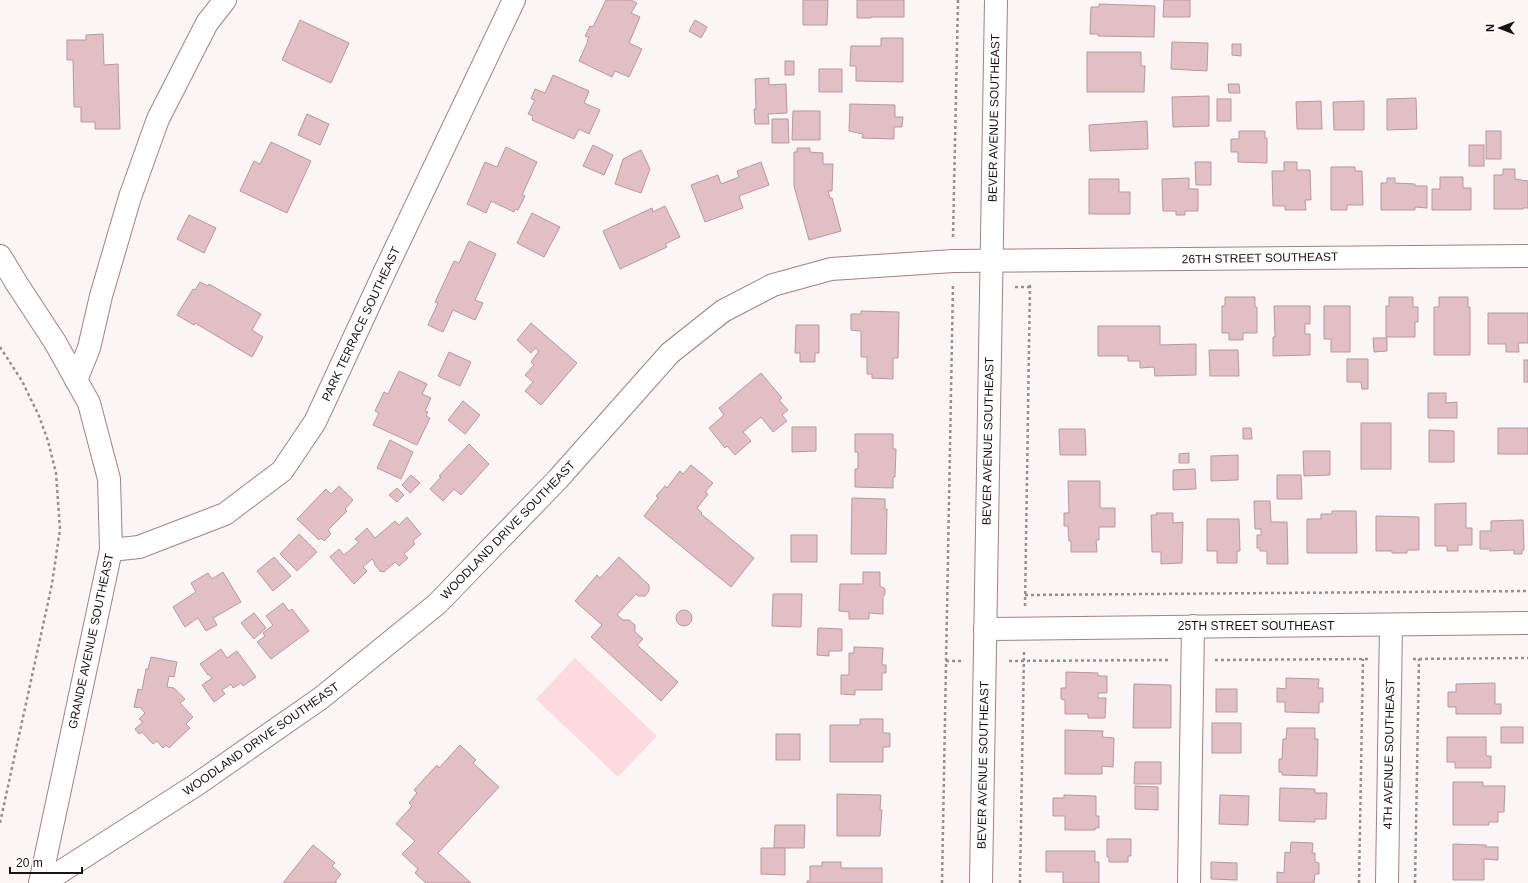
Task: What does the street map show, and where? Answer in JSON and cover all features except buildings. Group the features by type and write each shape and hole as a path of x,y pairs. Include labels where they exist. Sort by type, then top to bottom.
{"street":[{"path":"76,380 89,348 100,296 130,198 158,119 207,22 225,0"},
{"name":"PARK TERRACE SOUTHEAST","path":"111,550 139,547 225,514 282,471 315,422 514,0"},
{"name":"BEVER AVENUE SOUTHEAST","path":"981,883 996,0"},
{"name":"GRANDE AVENUE SOUTHEAST","path":"0,256 16,284 55,342 89,403 109,479 111,550 41,883"},
{"name":"26TH STREET SOUTHEAST","path":"991,261 1528,256"},
{"name":"WOODLAND DRIVE SOUTHEAST","path":"41,883 196,785 321,698 437,604 558,479 670,353 723,312 773,285 831,269 953,261 991,261"},
{"name":"25TH STREET SOUTHEAST","path":"985,629 1193,626 1392,626 1528,623"},
{"path":"1189,883 1193,626"},
{"name":"4TH AVENUE SOUTHEAST","path":"1387,883 1392,626"}],"path":[{"path":"953,240 958,0"},
{"path":"942,883 953,279"},
{"path":"1025,611 1030,280"},
{"path":"1015,287 1030,287"},
{"path":"0,347 22,381 39,416 48,441 56,473 60,529 52,584 0,823"},
{"path":"1025,595 1528,591"},
{"path":"1020,883 1024,646"},
{"path":"1412,659 1528,658"},
{"path":"1359,883 1363,659"},
{"path":"1415,883 1419,659"},
{"path":"946,661 963,661"}],"shaded area":[{"path":"575,658 657,736 618,777 536,699"}]}
